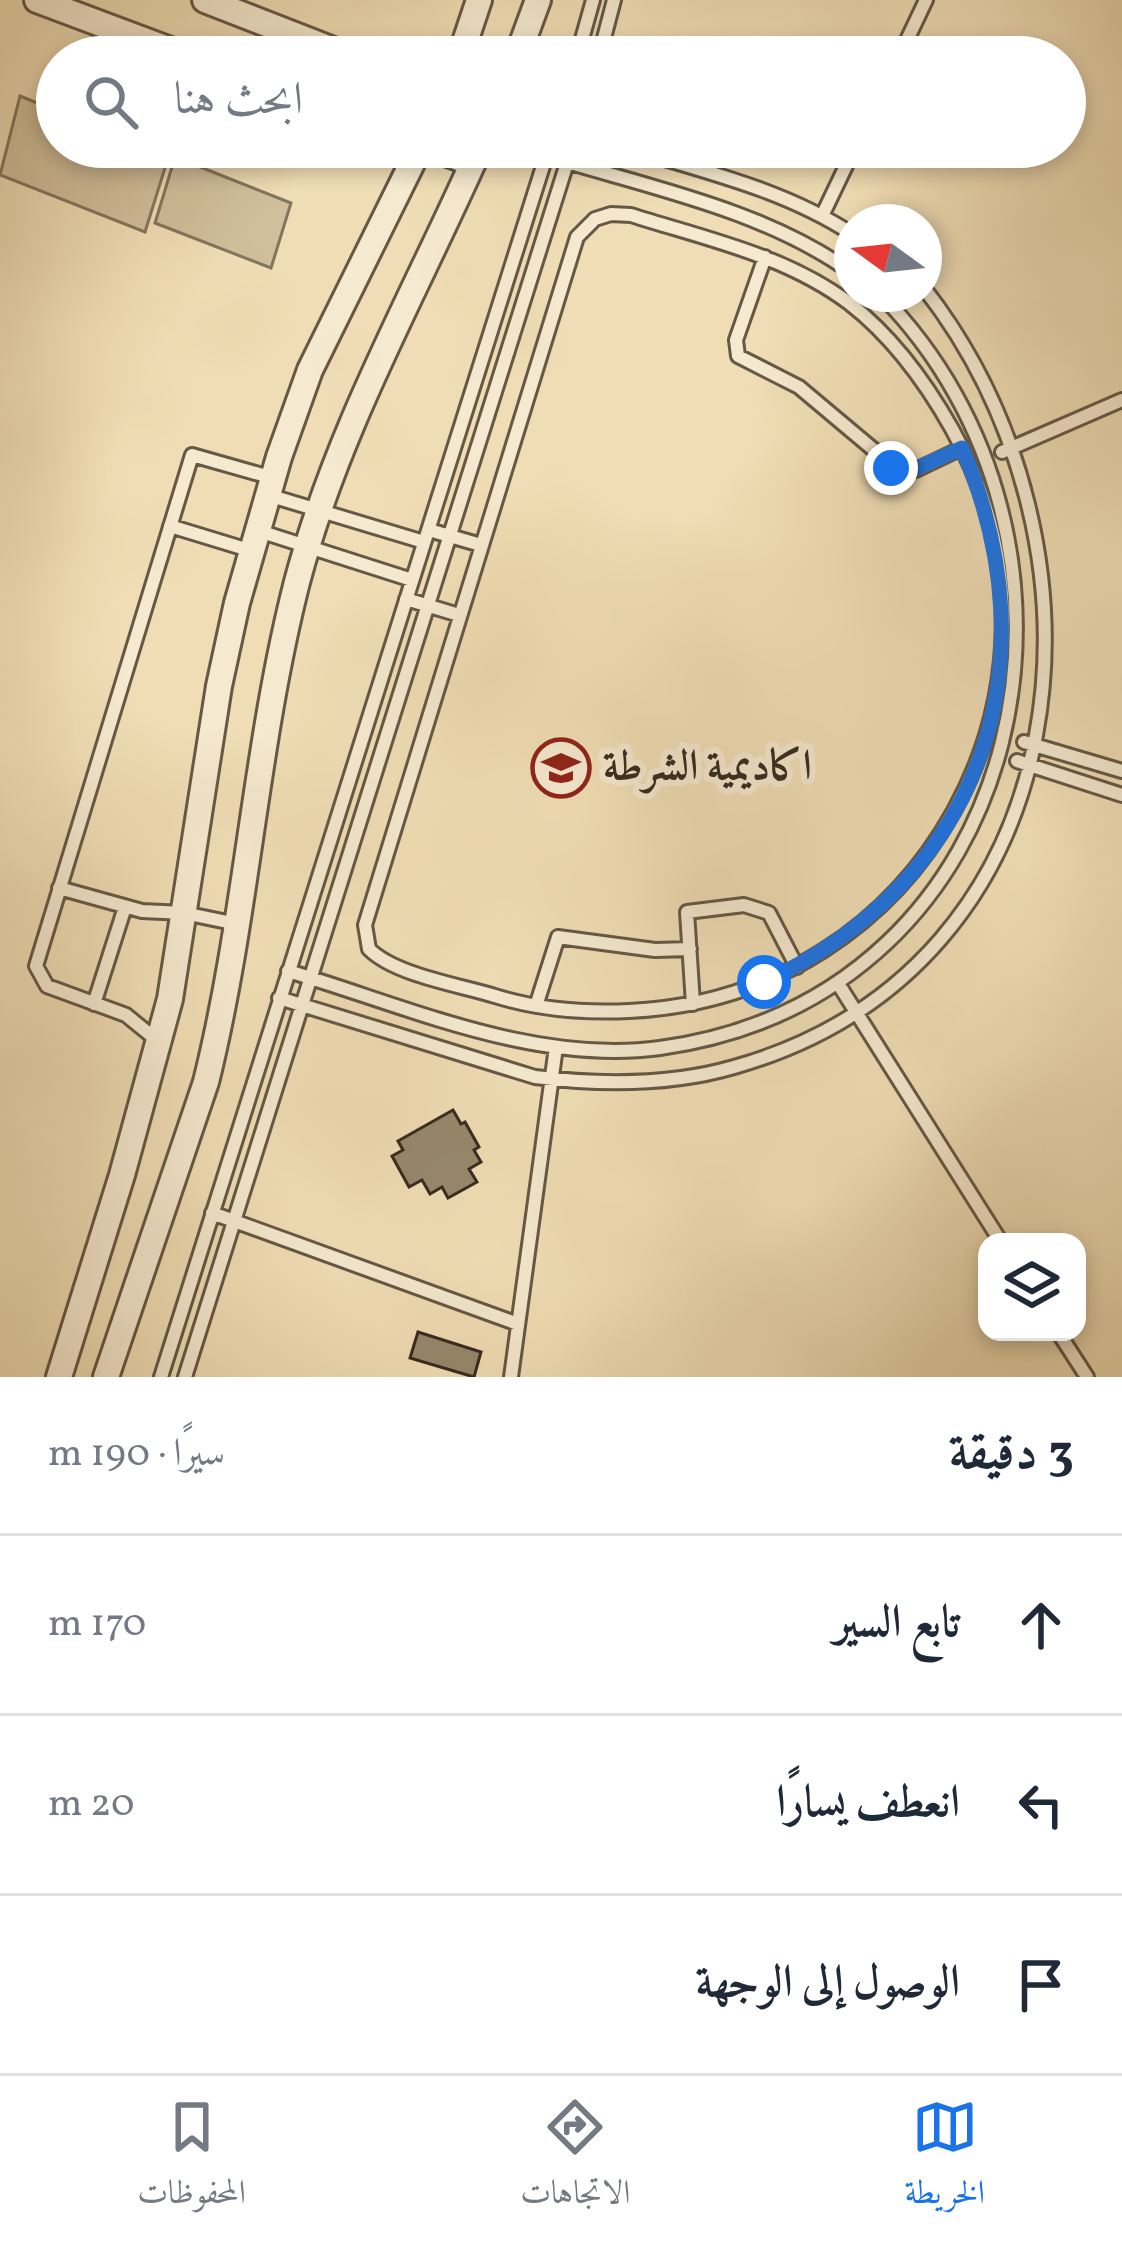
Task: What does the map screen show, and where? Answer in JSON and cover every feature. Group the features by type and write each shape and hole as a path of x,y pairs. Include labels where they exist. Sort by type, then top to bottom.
{"street":[{"path":"38,0 133,36"},
{"path":"205,0 297,36"},
{"path":"467,36 479,0"},
{"path":"525,36 538,0"},
{"path":"59,1377 159,1042 219,686 270,486 310,370 413,168"},
{"path":"106,1377 206,1082 238,925 280,664 329,474 379,355 470,168"}],"lane":[{"path":"583,36 592,0"},
{"path":"605,36 614,0"},
{"path":"909,36 926,0"},
{"path":"161,1377 543,168"},
{"path":"185,1377 565,168"},
{"path":"585,168 771,229 834,261"},
{"path":"692,168 756,188 834,223"},
{"path":"822,216 845,168"},
{"path":"611,214 631,215 765,257 816,281 879,330 914,367 962,448 982,496 1004,602 1001,677 972,777 908,879 838,941 764,982 693,1004 595,1012 536,1006 393,965 375,955 366,939 369,907 577,237 584,226 611,214"},
{"path":"765,257 736,340 738,356 799,387 898,471 916,470 962,448"},
{"path":"942,305 998,378"},
{"path":"899,312 957,376 986,417 1020,500 1034,552 1040,599 1039,657 1024,742 993,819"},
{"path":"1001,452 1027,434 1122,400"},
{"path":"1027,434 1037,453"},
{"path":"159,1042 126,1015 47,986 35,966 192,454 319,510 481,545"},
{"path":"170,526 308,547 412,580"},
{"path":"406,599 459,615"},
{"path":"1048,775 1059,736"},
{"path":"1024,742 1122,771"},
{"path":"1017,761 1048,775 1122,794"},
{"path":"288,971 490,1033 556,1047 618,1051 711,1038 763,1024 883,956 940,898 982,837"},
{"path":"279,998 505,1070 551,1079 659,1081 733,1068 805,1041 910,976 976,908 1016,844"},
{"path":"59,888 124,907 238,925"},
{"path":"693,1004 687,912 744,905 769,913 796,967"},
{"path":"94,1004 124,907"},
{"path":"536,1006 558,937 690,949"},
{"path":"839,985 995,1233"},
{"path":"511,1377 556,1047"},
{"path":"212,1213 518,1324"},
{"path":"1064,1341 1087,1377"}],"shaded area":[{"path":"20,96 36,102 36,168 165,168 145,232 0,175"},
{"path":"172,168 203,168 291,203 271,268 155,223"}],"building":[{"path":"453,1110 479,1147 474,1150 481,1162 469,1169 477,1182 448,1198 442,1187 430,1194 422,1180 409,1187 392,1156 403,1150 398,1141"},
{"path":"418,1332 481,1352 474,1377 410,1358"}],"place":[{"name":"اكاديمية الشرطة","path":"561,768"}],"route":[{"path":"764,982 838,941 908,879 952,815 972,777 992,720 1001,677 1004,602 982,496 962,448 916,470 891,468"}]}
